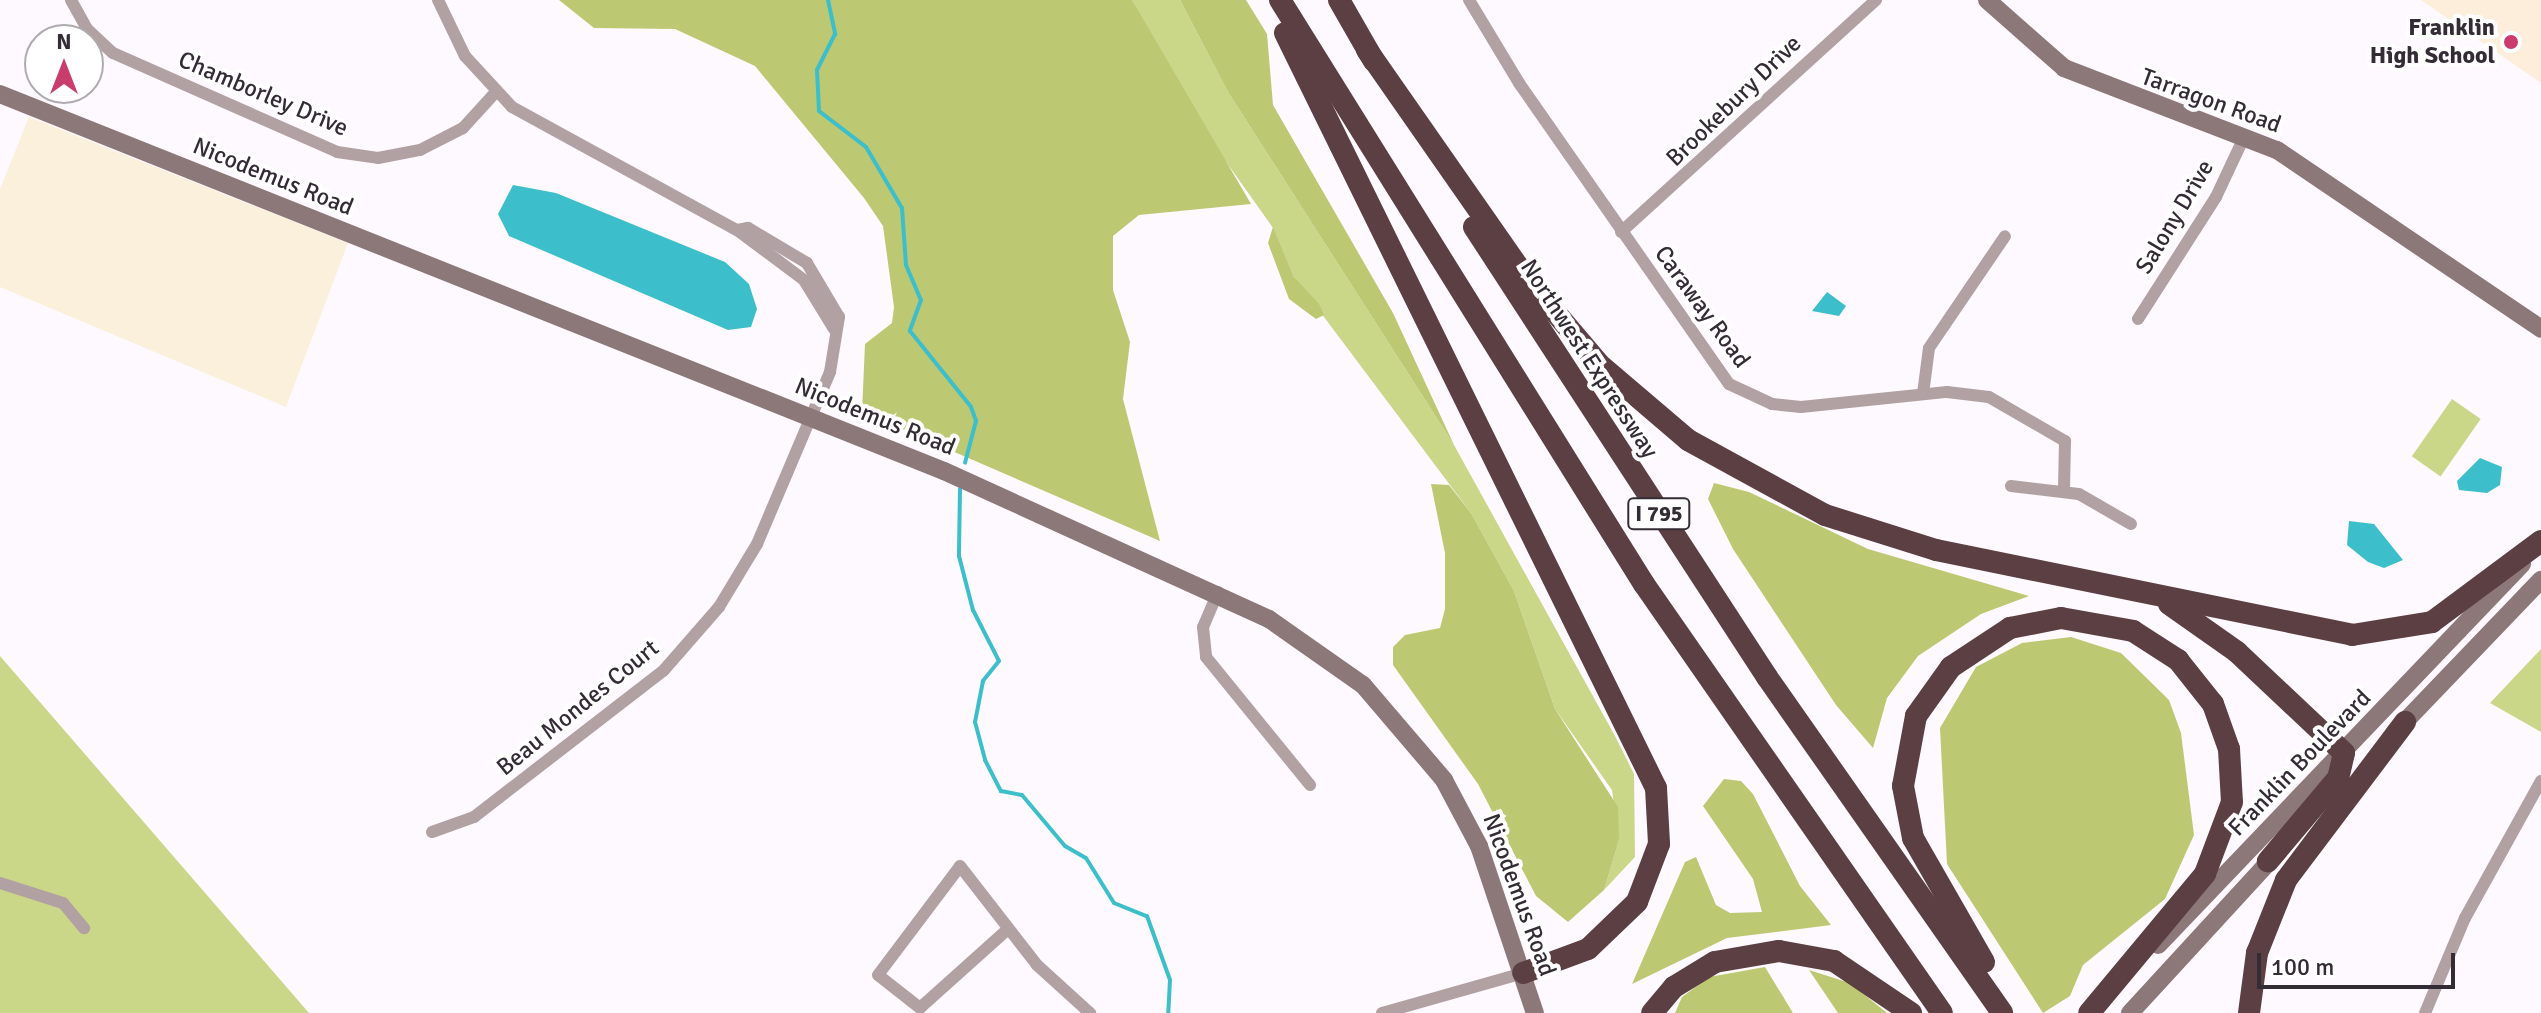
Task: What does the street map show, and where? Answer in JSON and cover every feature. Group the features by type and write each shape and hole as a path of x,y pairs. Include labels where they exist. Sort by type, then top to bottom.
{"highway":[{"path":"1268,0 1656,788 1659,844 1637,902 1588,949 1523,973"},
{"name":"I 795","path":"1280,0 1635,571 1942,1013"},
{"name":"Northwest Expressway","path":"1339,0 1597,421 2002,1013"},
{"path":"1367,50 1560,321 1633,397 1688,440 1781,495 1872,532 2323,630 2396,633 2449,612 2541,543"},
{"path":"2153,595 2237,652 2344,753 2338,778 2268,861"},
{"path":"2017,1013 1926,869 1906,813 1905,763 1916,716 1951,667 2010,628 2061,618 2133,631 2178,660 2213,704 2233,773 2227,825 2205,874 2090,1013"},
{"path":"2249,1013 2257,953 2286,880 2405,722"},
{"path":"1652,1013 1674,987 1715,962 1779,951 1834,961 1911,1013"}],"street":[{"name":"Chamborley Drive","path":"71,0 87,29 113,53 337,152 378,158 420,150 463,128 495,93"},
{"path":"438,0 465,56 495,93 550,131 737,230 787,247 816,273 834,300 834,329 830,372 813,417"},
{"name":"Caraway Road","path":"1469,0 1714,369 1748,396 1801,407 1923,394 1989,397 2065,441 2064,490"},
{"name":"Brookebury Drive","path":"1621,232 1876,0"},
{"name":"Tarragon Road","path":"1987,0 2041,51 2086,81 2245,135 2319,176 2541,329"},
{"name":"Nicodemus Road","path":"0,94 813,417 1218,592 1334,661 1422,750 1479,846 1535,1013"},
{"name":"Salony Drive","path":"2138,319 2216,197 2245,135"},
{"path":"1923,394 1921,369 1929,348 2005,236"},
{"name":"Beau Mondes Court","path":"432,832 474,817 686,649 750,557 813,417"},
{"path":"2011,486 2064,490 2131,524"},
{"name":"Franklin Boulevard","path":"2090,1013 2344,753 2541,543"},
{"name":"Franklin Boulevard","path":"2130,1013 2268,861 2541,580"},
{"path":"1218,592 1203,627 1206,657 1310,785"},
{"path":"2425,1013 2465,918 2541,781"},
{"path":"1008,929 920,1008 878,975 960,866 1008,929 1090,1013"},
{"path":"0,883 63,903 84,928"},
{"path":"1382,1013 1523,973"}],"shaded area":[{"name":"Franklin High School","path":"2421,0 2541,0 2541,83"},
{"path":"29,117 348,243 286,407 0,287 0,189"}],"green space":[{"path":"559,0 1132,0 1251,204 1139,215 1113,236 1113,290 1130,342 1123,399 1160,541 862,412 865,344 892,323 894,307 883,226 864,198 755,66 675,29 594,28"},
{"path":"1132,0 1180,0 1228,92 1454,445 1615,736 1634,774 1635,857 1604,890 1619,840 1612,790 1555,709 1514,591 1471,513 1294,277 1273,228 1193,115"},
{"path":"1180,0 1246,0 1267,34 1273,105 1393,313 1454,445 1228,92"},
{"path":"1273,227 1294,277 1319,304 1324,315 1316,319 1289,299 1268,243"},
{"path":"2452,399 2481,419 2441,476 2412,456"},
{"path":"1714,483 1749,492 1868,549 2029,596 1981,614 1918,656 1887,698 1873,748 1836,705 1733,549 1708,499"},
{"path":"1431,484 1449,485 1471,513 1514,591 1555,709 1618,807 1619,840 1604,890 1568,922 1536,896 1478,784 1393,665 1393,647 1405,635 1440,628 1445,609 1445,553"},
{"path":"2071,637 2121,653 2169,700 2181,733 2194,835 2165,899 2083,965 2070,996 2043,1013 1947,864 1940,728 1976,667 2022,643"},
{"path":"2541,649 2541,732 2490,703"},
{"path":"0,656 309,1013 0,1013"},
{"path":"1724,779 1741,781 1753,794 1800,886 1831,925 1727,938 1632,984 1685,862 1696,857 1716,905 1730,913 1762,912 1753,879 1703,806"},
{"path":"1765,967 1793,1013 1675,1013 1682,997 1709,977"},
{"path":"1809,970 1850,983 1887,1013 1838,1013"}],"water":[{"path":"513,185 556,193 725,262 749,284 757,309 751,327 728,330 509,236 498,214"},
{"path":"1827,292 1846,306 1839,316 1812,311"},
{"path":"2480,458 2502,467 2500,485 2487,493 2459,490 2457,481"},
{"path":"2349,521 2374,524 2403,560 2384,568 2368,562 2347,545"}],"waterway":[{"path":"828,0 835,34 817,70 819,111 866,147 902,208 906,265 921,300 910,331 971,407 976,421 965,463"},
{"path":"960,489 959,556 973,610 999,661 983,681 975,722 985,760 1001,791 1022,795 1065,846 1086,858 1114,903 1147,916 1170,980 1168,1013"}],"place":[{"name":"Franklin High School","path":"2511,42"}]}
